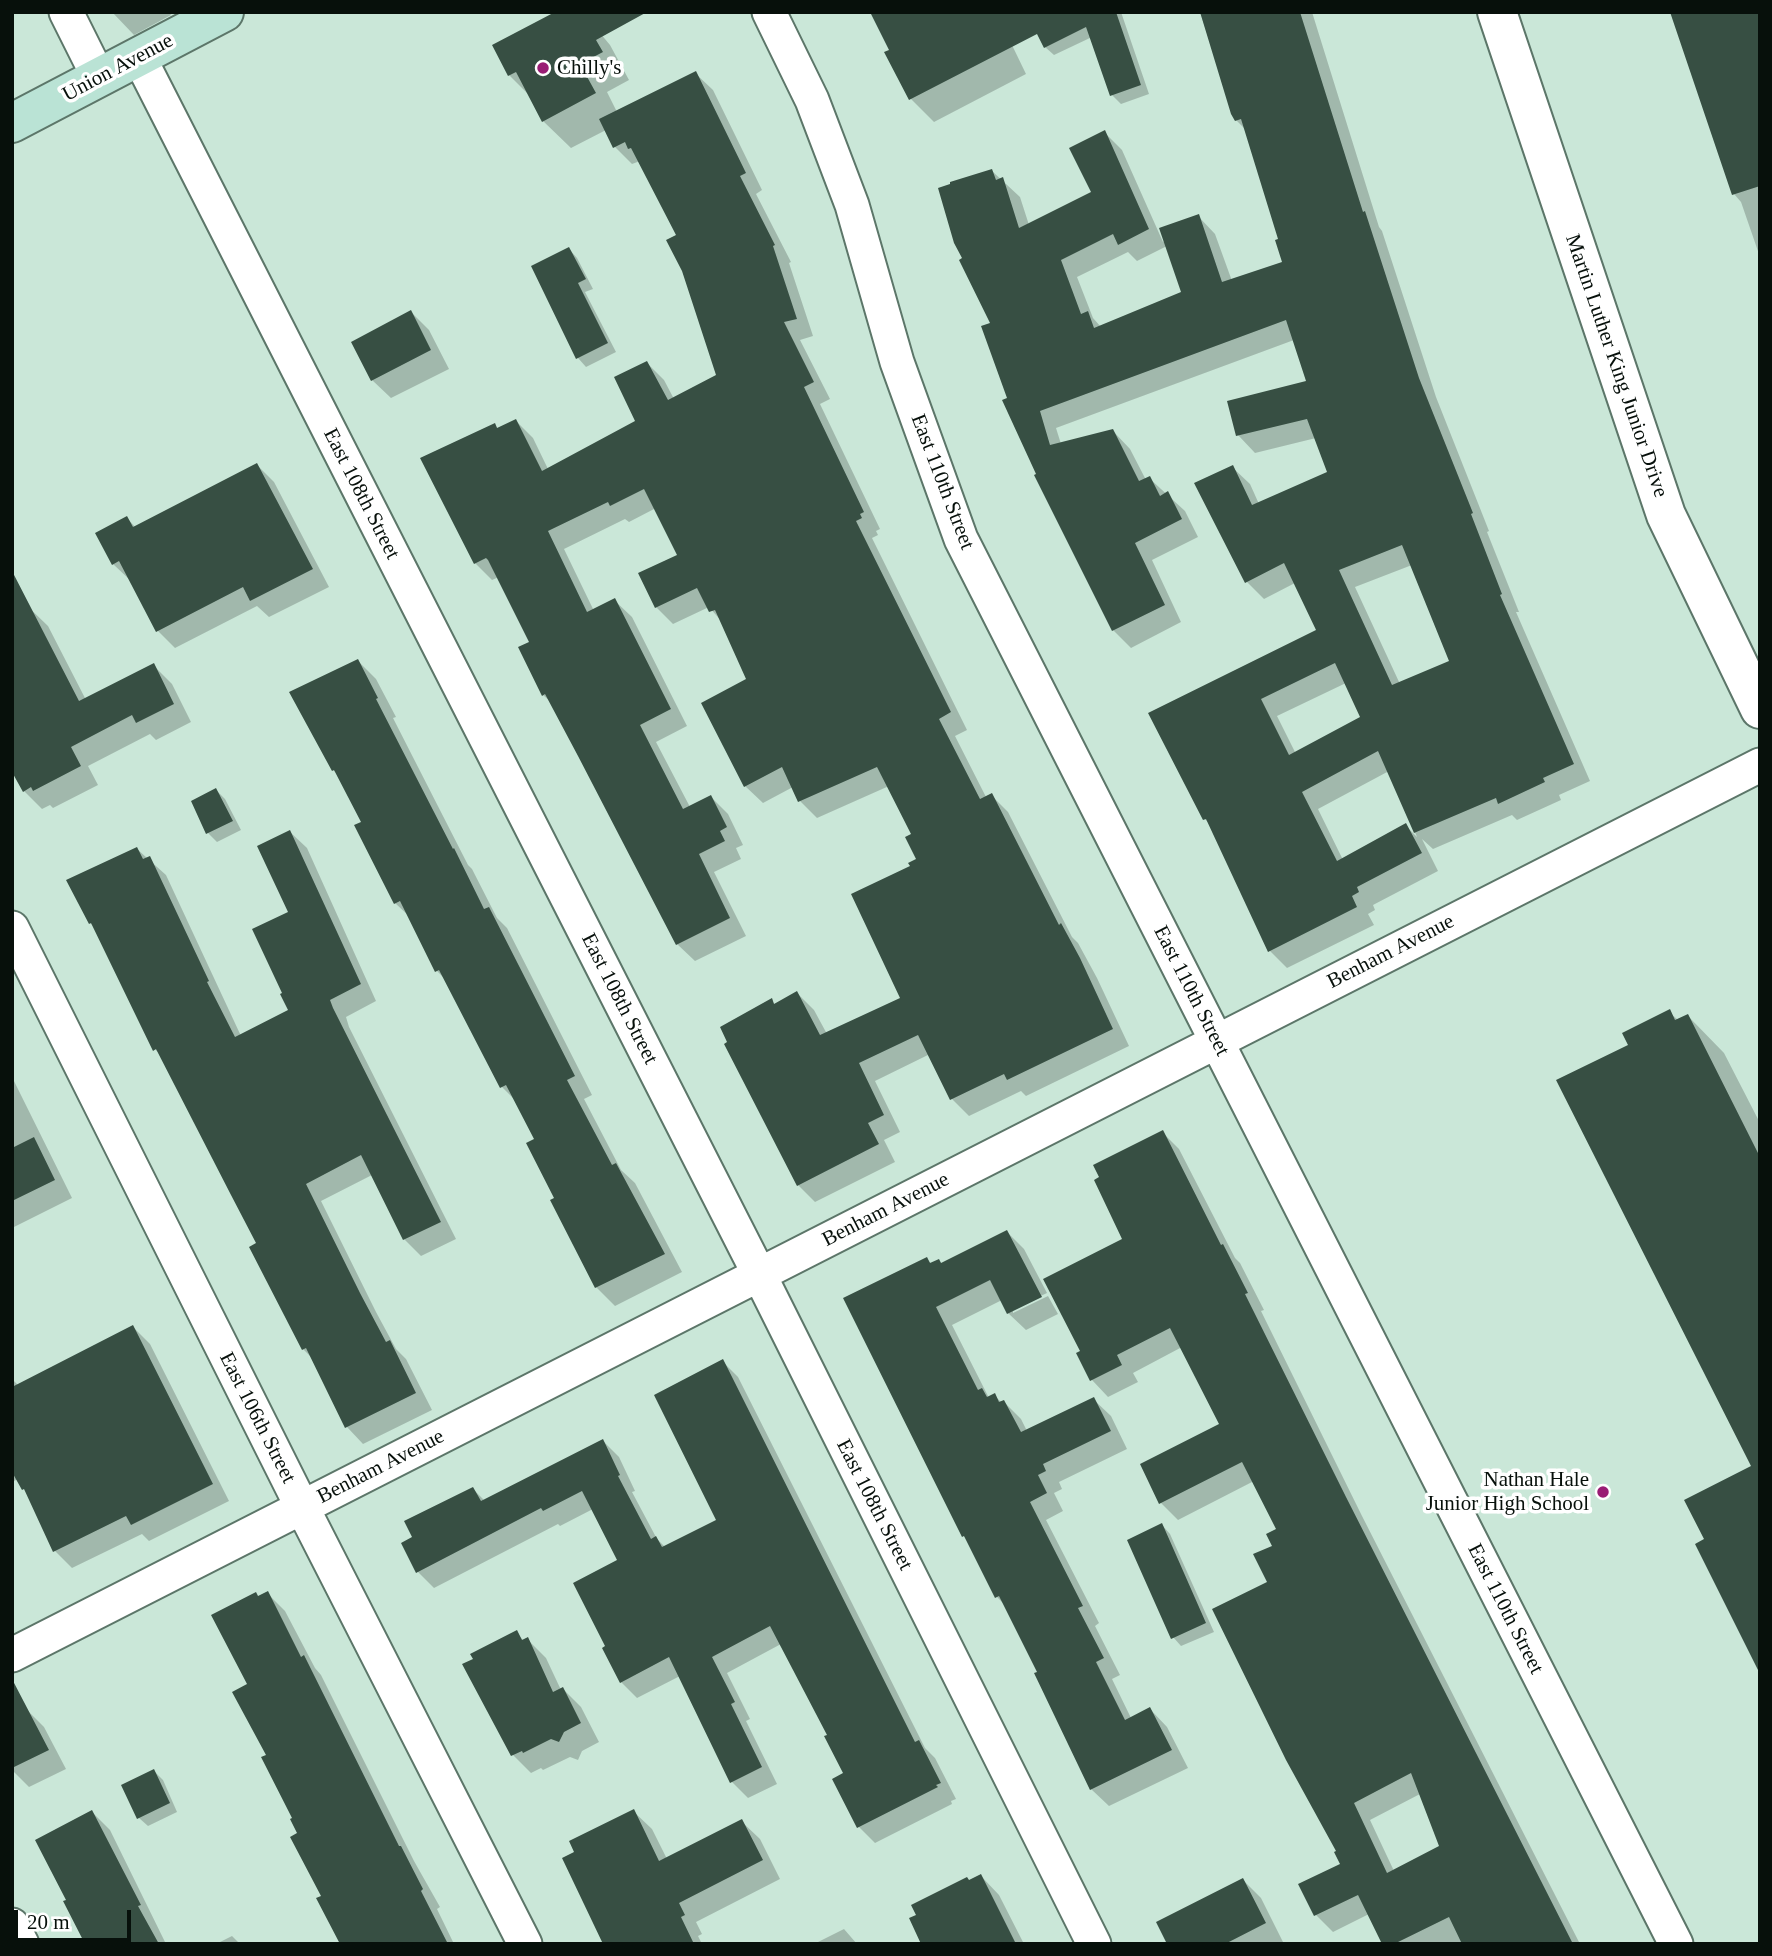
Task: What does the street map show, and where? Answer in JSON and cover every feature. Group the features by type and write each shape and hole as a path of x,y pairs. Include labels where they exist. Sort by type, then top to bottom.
{"main road":[{"name":"Union Avenue","path":"12,123 224,12"}],"street":[{"path":"66,12 99,78"},
{"name":"East 110th Street","path":"769,12 812,100 852,205 897,362 961,539 1676,1944"},
{"name":"Martin Luther King Junior Drive","path":"1497,12 1666,515 1760,709"},
{"name":"East 108th Street","path":"139,57 759,1274 1094,1944"},
{"name":"Benham Avenue","path":"12,1655 1760,765"},
{"name":"East 106th Street","path":"12,928 525,1944"},
{"path":"12,1925 22,1944"}],"building":[{"name":"Chilly's","path":"555,12 647,12 596,40 603,52 580,64 596,93 542,122 516,72 508,76 492,45"},
{"path":"870,12 1116,12 1141,85 1110,96 1086,27 1044,48 1037,34 909,100 884,52 889,50"},
{"path":"1200,12 1300,12 1419,378 1473,513 1471,514 1502,594 1500,595 1574,764 1543,778 1545,782 1498,804 1496,798 1414,833 1378,751 1302,792 1337,861 1406,823 1422,853 1357,887 1359,892 1352,896 1357,907 1268,952 1206,819 1203,820 1148,713 1316,630 1284,563 1245,583 1194,483 1233,465 1252,505 1327,472 1307,419 1236,436 1227,401 1306,381 1286,320 1040,411 1050,445 1113,429 1139,481 1150,476 1160,496 1168,491 1182,519 1135,543 1165,605 1112,631 1034,475 1036,474 1002,400 1007,398 981,326 990,323 959,260 962,258 954,243 938,188 992,169 996,180 1003,177 1019,228 1091,192 1069,148 1105,130 1149,229 1118,245 1113,234 1061,260 1081,314 1088,311 1094,328 1181,292 1159,228 1199,214 1222,282 1282,262 1275,240 1278,239 1241,119 1235,121","holes":["1402,545 1449,661 1392,685 1339,570","1335,663 1360,717 1289,755 1261,699"]},
{"path":"1670,12 1760,12 1760,186 1732,195"},
{"path":"696,71 746,173 740,176 775,245 773,246 797,319 784,322 814,382 804,387 864,512 860,514 862,518 856,521 951,712 939,719 980,799 992,793 1059,925 1061,923 1080,958 1113,1029 1007,1080 1004,1074 950,1100 918,1035 859,1063 884,1115 868,1123 879,1144 797,1186 724,1044 727,1042 720,1027 772,998 774,1004 797,991 820,1035 900,998 851,894 910,866 908,863 916,859 905,837 911,834 877,767 798,802 782,767 744,787 701,703 746,679 715,610 709,612 697,588 655,608 638,573 677,555 644,489 610,506 608,502 548,531 587,612 615,598 671,709 640,725 683,809 711,795 727,827 720,831 725,841 699,854 730,918 676,945 518,647 529,642 488,560 486,558 474,564 420,458 495,423 497,428 516,419 542,471 635,421 614,377 647,361 668,400 716,375 682,271 666,240 676,235 631,148 628,149 625,142 613,148 599,119"},
{"path":"569,247 586,279 578,283 608,343 576,359 531,266"},
{"path":"411,310 431,350 371,381 351,342"},
{"path":"257,463 313,569 250,601 243,587 156,632 119,561 112,565 95,533 127,516 133,527"},
{"path":"12,571 79,701 154,663 174,704 136,723 132,715 71,747 81,766 33,791 31,787 23,792 12,772"},
{"path":"358,659 484,909 489,907 575,1076 567,1080 612,1165 616,1163 665,1254 595,1288 550,1200 554,1198 526,1143 534,1139 506,1085 500,1088 439,970 435,972 400,901 394,904 354,825 361,822 289,692"},
{"path":"216,788 233,821 206,834 191,801"},
{"path":"290,830 361,984 330,1000 333,1008 441,1222 403,1240 361,1155 306,1184 360,1293 386,1342 390,1340 416,1393 345,1428 306,1348 302,1350 249,1247 256,1243 156,1049 153,1051 91,923 89,924 66,880 137,847 143,859 150,856 235,1037 288,1010 252,929 288,912 257,846"},
{"path":"1670,1009 1675,1020 1688,1014 1760,1157 1760,1674 1695,1544 1704,1539 1684,1500 1751,1466 1556,1080 1628,1045 1622,1033"},
{"path":"1163,1130 1248,1293 1245,1294 1346,1497 1573,1944 1462,1944 1449,1917 1394,1944 1382,1944 1358,1895 1314,1916 1298,1884 1340,1864 1334,1852 1336,1851 1286,1760 1212,1609 1267,1582 1253,1554 1272,1546 1266,1534 1276,1529 1242,1462 1159,1504 1140,1464 1219,1424 1170,1328 1117,1355 1122,1365 1090,1381 1076,1353 1080,1351 1043,1279 1122,1239 1094,1180 1099,1177 1093,1165","holes":["1411,1773 1439,1846 1387,1873 1354,1803"]},
{"path":"34,1137 55,1180 12,1201 12,1148"},
{"path":"1007,1230 1042,1297 1007,1314 990,1280 936,1307 978,1390 982,1388 987,1397 995,1393 999,1402 1004,1400 1021,1432 1094,1397 1111,1431 1043,1464 1046,1471 1038,1475 1047,1493 1030,1502 1083,1606 1078,1608 1104,1658 1096,1662 1125,1720 1150,1707 1172,1750 1090,1790 1034,1673 1037,1672 999,1596 995,1598 964,1536 962,1537 843,1298 927,1257 930,1263 939,1259 941,1263"},
{"path":"133,1325 213,1484 131,1525 126,1516 53,1552 24,1489 22,1490 12,1472 12,1387"},
{"path":"723,1359 915,1742 919,1740 941,1783 936,1785 938,1787 857,1828 832,1779 843,1773 824,1736 827,1735 770,1626 712,1657 735,1702 731,1704 762,1767 730,1783 669,1657 620,1683 602,1648 605,1646 573,1583 617,1560 582,1491 543,1511 541,1508 416,1573 401,1543 412,1537 404,1521 473,1487 481,1501 603,1439 620,1475 618,1476 651,1539 656,1536 662,1547 716,1520 654,1395"},
{"path":"1162,1523 1206,1623 1171,1639 1127,1540"},
{"path":"268,1591 301,1657 304,1655 423,1889 421,1891 448,1944 340,1944 316,1898 321,1896 290,1837 297,1833 290,1819 292,1818 261,1757 266,1755 232,1692 247,1684 211,1615 256,1592 258,1596"},
{"path":"517,1630 522,1640 528,1637 553,1692 563,1687 581,1723 564,1732 559,1742 551,1739 511,1756 462,1664 473,1659 470,1654"},
{"path":"12,1679 49,1750 12,1768"},
{"path":"154,1769 170,1803 137,1819 121,1785"},
{"path":"634,1809 659,1861 742,1819 763,1860 679,1903 685,1915 681,1917 694,1944 603,1944 562,1858 574,1852 569,1841"},
{"path":"92,1810 159,1944 85,1944 63,1901 66,1900 35,1840"},
{"path":"981,1874 1016,1944 921,1944 909,1918 916,1915 911,1905 967,1877 969,1880"},
{"path":"1243,1878 1266,1923 1225,1944 1167,1944 1156,1922"}],"place":[{"name":"Chilly's","path":"543,68"},
{"name":"Nathan Hale Junior High School","path":"1603,1492"}]}
